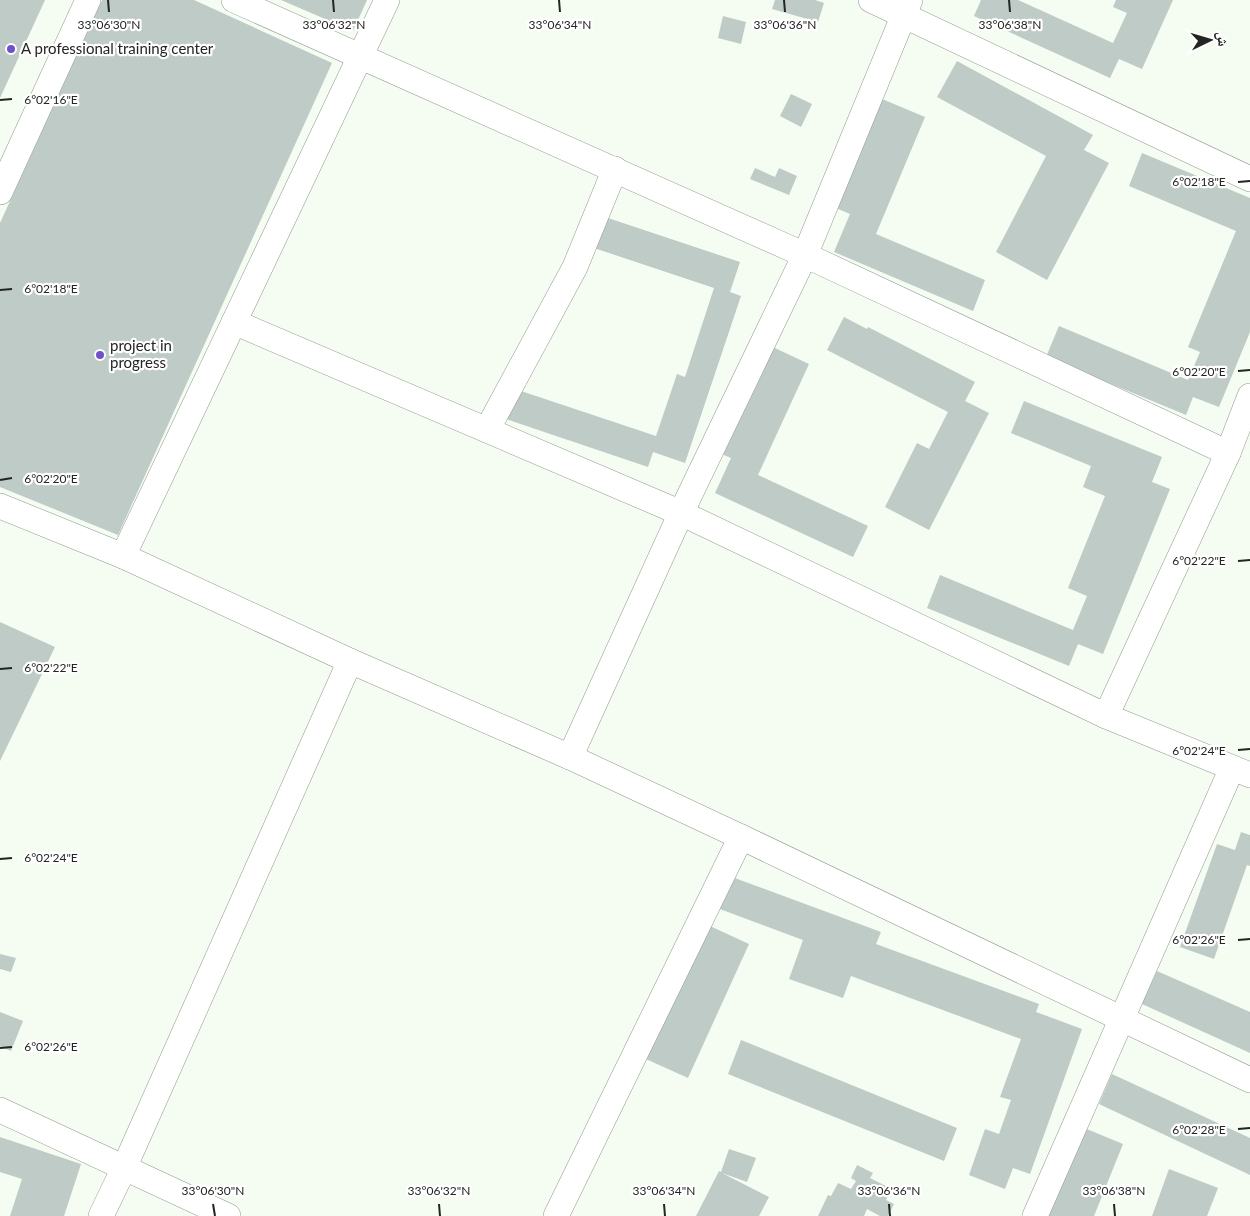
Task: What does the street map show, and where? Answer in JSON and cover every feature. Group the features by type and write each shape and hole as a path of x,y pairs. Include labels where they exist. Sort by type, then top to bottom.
{"street":[{"path":"0,192 88,0"},
{"path":"234,0 805,255 1228,453"},
{"path":"123,556 387,0"},
{"path":"871,0 906,7 1250,179"},
{"path":"570,757 681,514 805,255 906,7"},
{"path":"487,430 575,266 615,170"},
{"path":"234,322 681,514 1106,716 1241,771 1123,1019 1034,1216"},
{"path":"1106,716 1228,453 1250,396"},
{"path":"0,506 123,556 350,661 570,757 1250,1080"},
{"path":"101,1216 350,661"},
{"path":"556,1216 741,837"},
{"path":"0,1110 228,1216"}],"building":[{"name":"A professional training center","path":"0,0 45,0 0,98"},
{"name":"project in progress","path":"102,0 194,0 332,63 118,535 0,487 0,223"},
{"path":"281,0 367,0 353,31"},
{"path":"775,0 815,0 824,3 818,22 772,9"},
{"path":"981,0 1018,0 1113,43 1127,13 1113,7 1116,0 1173,0 1142,69 1119,59 1110,78 974,16"},
{"path":"723,16 746,22 741,44 718,38"},
{"path":"957,61 1093,135 1084,150 1109,163 1047,280 996,252 1046,156 937,97"},
{"path":"791,94 812,104 801,127 780,116"},
{"path":"875,96 925,117 876,234 985,280 973,311 834,252 850,214 829,205"},
{"path":"1142,153 1250,198 1250,332 1219,407 1193,397 1186,415 1046,357 1059,326 1188,380 1200,352 1188,347 1236,231 1129,186"},
{"path":"755,168 775,177 779,168 797,176 789,195 750,179"},
{"path":"599,215 740,262 730,292 741,296 685,463 653,452 648,467 506,419 515,389 656,436 677,374 685,377 714,288 588,246"},
{"path":"844,317 867,329 868,327 975,382 965,401 989,413 929,530 885,507 917,443 929,449 948,412 827,350"},
{"path":"762,342 809,364 758,475 868,526 853,557 715,493 731,458 712,450"},
{"path":"1024,401 1162,457 1152,482 1170,489 1103,654 1078,644 1069,666 927,608 940,575 1073,630 1087,596 1068,588 1105,496 1083,487 1091,466 1011,433"},
{"path":"0,622 55,647 0,761"},
{"path":"1241,832 1250,835 1250,866 1247,865 1214,959 1180,947 1217,844 1235,850"},
{"path":"721,873 881,932 876,944 1039,1004 1036,1012 1082,1029 1030,1174 1013,1168 1005,1189 969,1175 985,1129 999,1134 1011,1100 1000,1097 1021,1039 851,976 843,998 789,979 803,940 709,905"},
{"path":"697,920 749,944 688,1078 637,1055"},
{"path":"0,954 16,958 11,972 0,969"},
{"path":"1157,971 1250,1012 1250,1053 1142,1004"},
{"path":"0,1012 23,1021 11,1051 0,1046"},
{"path":"741,1040 957,1128 944,1161 728,1074"},
{"path":"1112,1074 1250,1138 1250,1175 1099,1104"},
{"path":"1077,1125 1123,1144 1094,1216 1040,1216"},
{"path":"0,1137 81,1164 64,1216 10,1216 22,1179 0,1172"},
{"path":"729,1149 756,1158 747,1182 722,1173 769,1197 759,1216 696,1216 719,1171 721,1172"},
{"path":"857,1165 873,1173 870,1178 892,1189 886,1200 894,1204 888,1216 880,1216 867,1209 864,1216 818,1216 828,1195 831,1196 838,1183 851,1189 856,1181 851,1178"},
{"path":"1169,1169 1218,1188 1207,1216 1152,1216"}],"place":[{"name":"A professional training center","path":"11,49"},
{"name":"project in progress","path":"100,355"}]}
